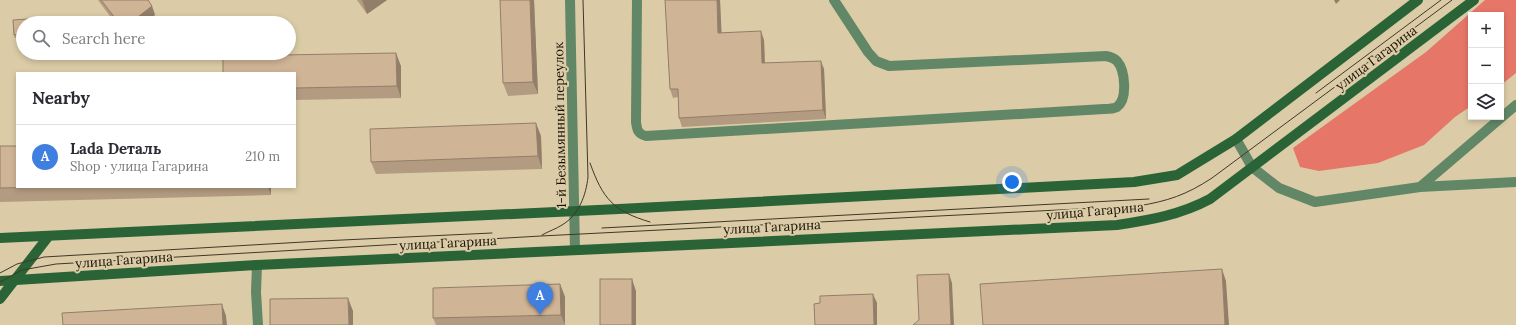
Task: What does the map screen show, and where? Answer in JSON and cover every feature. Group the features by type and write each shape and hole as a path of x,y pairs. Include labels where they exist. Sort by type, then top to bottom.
{"main road":[{"name":"улица Гагарина","path":"0,238 575,211 1134,182 1177,175 1236,139 1418,0"},
{"name":"улица Гагарина","path":"0,281 257,265 1117,225 1169,216 1192,208 1210,199 1467,2"},
{"path":"0,299 48,236"}],"street":[{"name":"1-й Безымянный переулок","path":"570,0 575,250"},
{"path":"636,0 636,122 637,130 640,134 646,136 1104,109 1117,106 1124,94 1122,69 1114,58 1106,56 888,66 876,61 868,52 834,0"},
{"path":"1420,187 1516,105"},
{"path":"1236,139 1252,167 1279,188 1315,202 1420,187 1516,182"},
{"path":"257,265 256,292 258,325"}],"shaded area":[{"path":"1485,0 1516,0 1516,73 1504,83 1504,12 1471,12"},
{"path":"1468,15 1468,108 1455,117 1424,145 1378,163 1319,171 1300,167 1293,148 1426,52"}],"building":[{"path":"101,0 148,0 152,6 139,16 114,16"},
{"path":"500,0 530,0 533,82 503,83"},
{"path":"665,0 717,0 718,33 761,31 762,63 821,61 823,110 679,118 678,89 670,89"},
{"path":"13,20 16,20 16,35 14,35"},
{"path":"396,53 397,86 296,88 296,72 223,72 223,60 296,60 296,55"},
{"path":"536,123 538,156 371,162 370,129"},
{"path":"0,146 16,146 16,188 0,188"},
{"path":"1222,269 1225,325 983,325 980,284"},
{"path":"949,274 951,325 913,325 919,320 917,275"},
{"path":"600,279 632,279 632,325 600,325"},
{"path":"560,284 561,315 433,318 433,288"},
{"path":"873,294 874,325 815,325 814,304 820,303 820,296"},
{"path":"348,298 349,325 270,325 270,299"},
{"path":"222,304 223,325 63,325 62,313"}],"tram line":[{"path":"542,235 562,225 573,216 581,204 587,184 583,0"},
{"path":"1316,93 1441,0"},
{"path":"0,282 22,270 56,264 541,236 1138,206 1149,204 1185,193 1212,178 1452,0"},
{"path":"590,163 600,186 611,202 627,213 650,222"},
{"path":"602,228 1149,199"},
{"path":"0,273 17,264 44,257 492,233"}],"place":[{"name":"Lada Dеталь","path":"540,315"}]}
